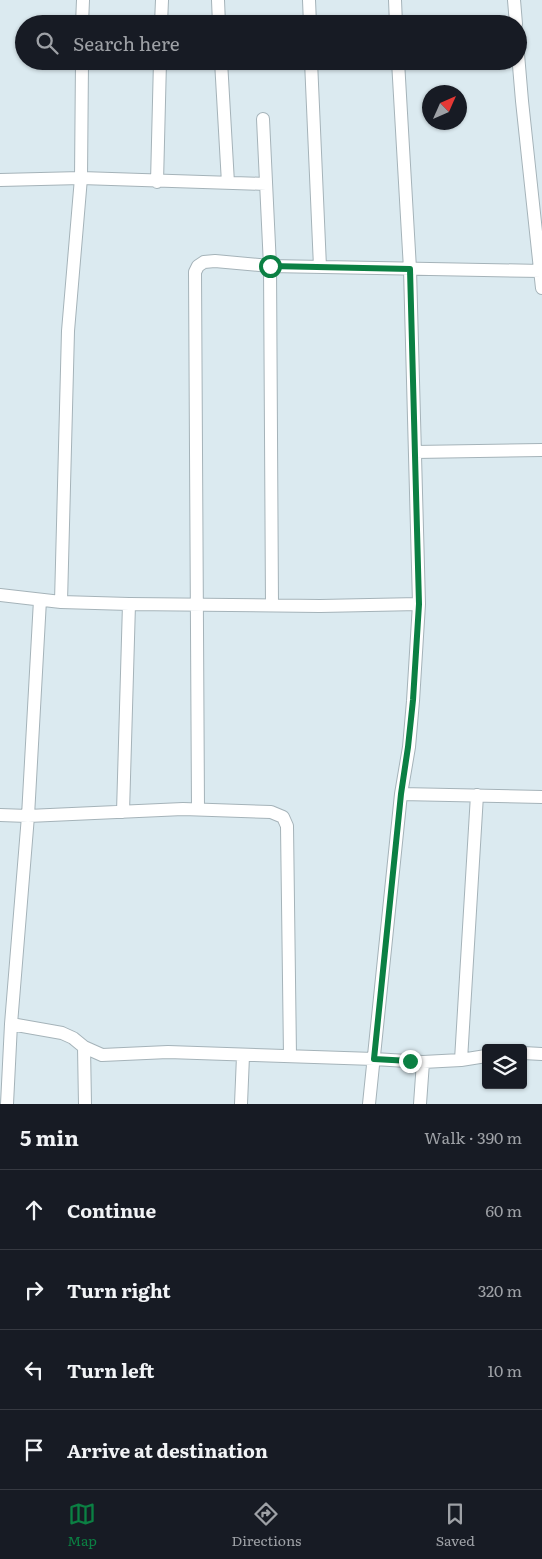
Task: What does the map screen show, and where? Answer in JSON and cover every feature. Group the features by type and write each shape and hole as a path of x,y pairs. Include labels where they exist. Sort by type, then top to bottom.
{"street":[{"path":"82,15 83,0"},
{"path":"161,15 162,0"},
{"path":"218,0 219,15"},
{"path":"308,0 309,15"},
{"path":"395,0 396,15"},
{"path":"514,0 515,15"},
{"path":"61,602 68,331 81,178 82,70"},
{"path":"157,182 160,70"},
{"path":"222,70 228,183"},
{"path":"311,70 320,267"},
{"path":"369,1104 401,794 413,700 419,604 410,269 399,70"},
{"path":"519,70 542,271 542,288"},
{"path":"263,119 270,266 272,605"},
{"path":"0,180 81,178 157,182 266,184"},
{"path":"198,810 195,272 198,266 204,262 215,261 270,266 542,271"},
{"path":"415,452 542,450"},
{"path":"0,595 61,602 129,604 419,604"},
{"path":"7,1104 11,1024 28,816 40,600"},
{"path":"123,812 129,604"},
{"path":"401,794 542,797"},
{"path":"461,1060 477,795"},
{"path":"0,815 28,816 198,810 272,812 279,814 285,820 287,826 290,1056"},
{"path":"11,1024 62,1033 73,1038 84,1047 102,1055 168,1052 423,1062 482,1057"},
{"path":"84,1047 85,1104"},
{"path":"527,1053 542,1054"},
{"path":"241,1104 242,1056"},
{"path":"420,1104 423,1062"}],"route":[{"path":"270,266 410,269 419,604 413,700 401,794 374,1059 410,1061"}]}
